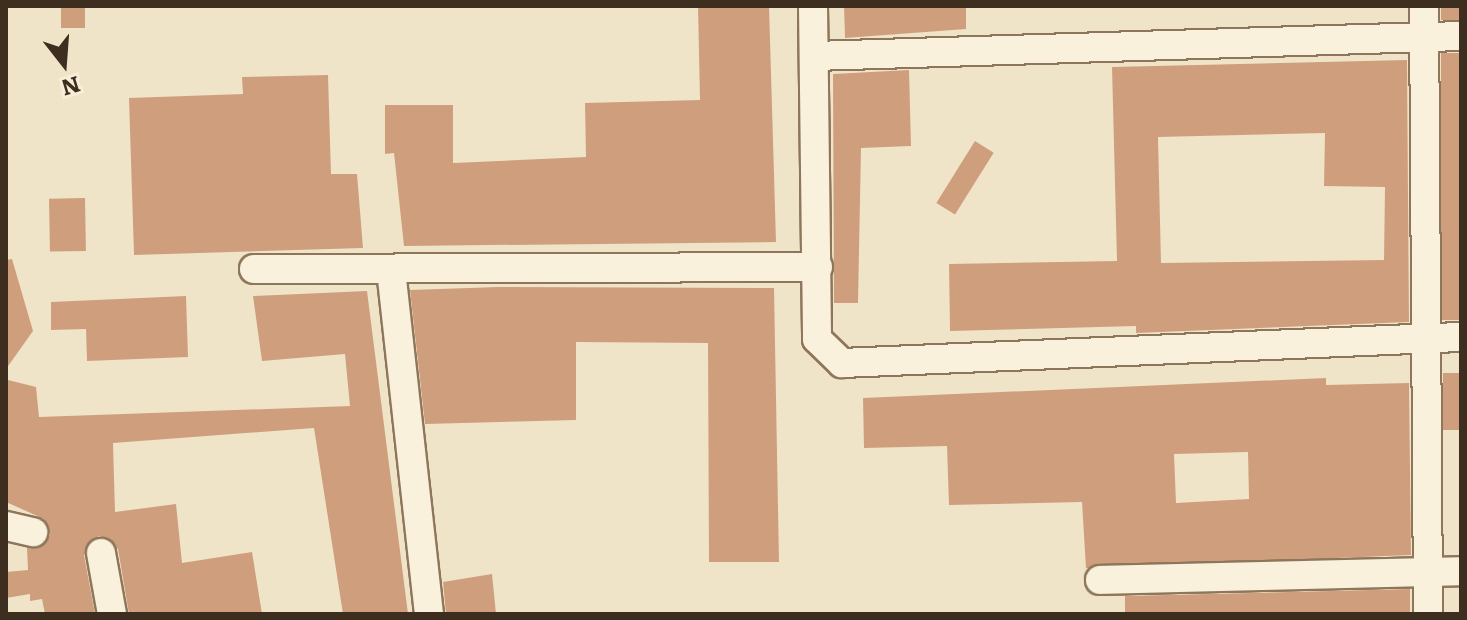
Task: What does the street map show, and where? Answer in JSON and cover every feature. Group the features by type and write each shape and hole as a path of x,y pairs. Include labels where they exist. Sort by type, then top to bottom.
{"street":[{"path":"813,6 817,339 842,363 1461,337"},
{"path":"1424,6 1428,614"},
{"path":"814,56 1461,36"},
{"path":"254,269 818,267"},
{"path":"391,270 429,614"},
{"path":"101,553 112,614"},
{"path":"1100,580 1461,571"}],"building":[{"path":"61,6 85,6 85,28 61,28"},
{"path":"698,6 769,6 776,242 404,246 394,153 385,154 385,105 453,105 453,163 586,157 585,103 700,100"},
{"path":"844,6 966,6 966,29 845,38"},
{"path":"1441,6 1461,6 1461,20 1441,20"},
{"path":"1441,53 1461,53 1461,320 1441,320"},
{"path":"1407,60 1409,322 1136,333 1136,326 950,331 949,264 1117,261 1112,67","holes":["1325,133 1324,186 1385,187 1384,260 1161,263 1158,137"]},
{"path":"909,70 911,146 861,148 858,303 834,303 833,74"},
{"path":"328,75 331,174 357,174 363,248 134,255 129,98 243,94 242,77"},
{"path":"975,141 994,153 955,215 936,203"},
{"path":"85,198 86,251 50,252 49,199"},
{"path":"12,259 33,331 6,369 6,260"},
{"path":"498,287 774,288 779,562 709,562 708,343 576,342 576,420 425,424 410,290"},
{"path":"367,291 408,614 343,614 314,428 113,443 115,512 176,504 182,563 252,552 262,614 129,614 118,549 99,536 84,555 95,614 45,614 42,599 30,601 30,594 6,598 6,572 28,570 27,548 39,548 50,535 44,519 6,502 8,380 36,387 39,417 350,406 345,354 262,361 253,296"},
{"path":"186,296 188,357 87,361 86,329 51,330 51,302"},
{"path":"1443,373 1461,373 1461,430 1443,430"},
{"path":"1326,378 1326,385 1409,383 1411,555 1086,568 1082,502 949,505 947,446 864,448 863,398","holes":["1248,452 1249,499 1176,503 1174,454"]},
{"path":"492,574 496,614 446,614 443,582"},
{"path":"1410,589 1410,614 1125,614 1125,596"}]}
